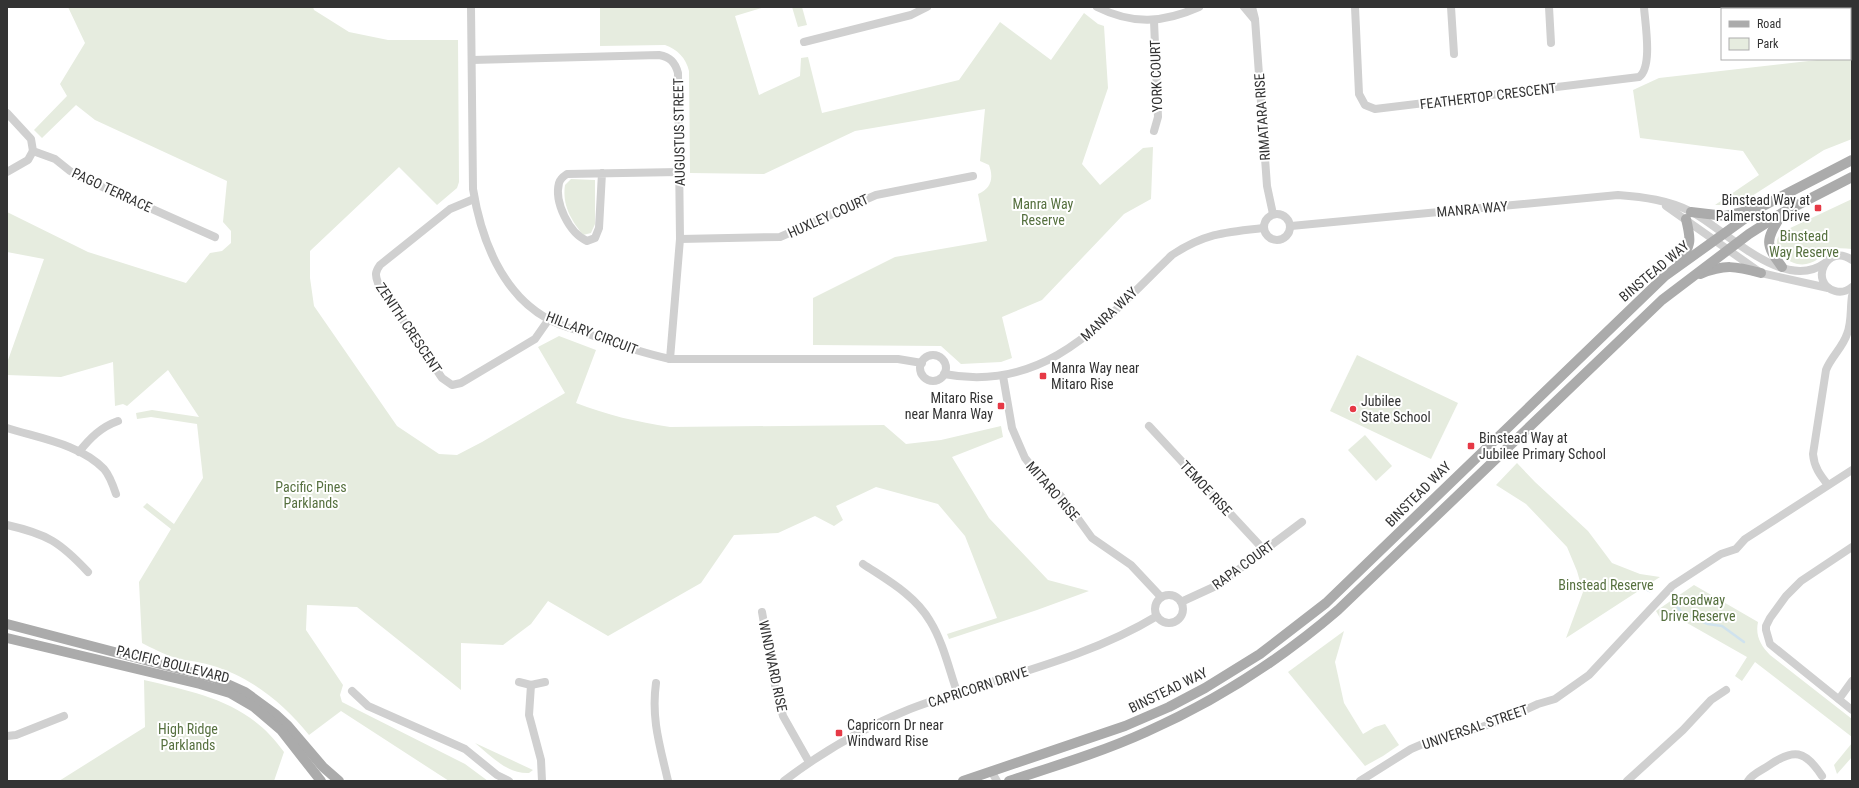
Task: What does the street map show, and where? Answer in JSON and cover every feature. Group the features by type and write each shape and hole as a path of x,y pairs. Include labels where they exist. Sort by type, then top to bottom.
{"main road":[{"name":"BINSTEAD WAY","path":"963,781 990,776 1125,726 1169,707 1228,675 1284,636 1347,582 1644,295 1675,269 1719,236 1761,208 1852,160"},
{"name":"BINSTEAD WAY","path":"1009,781 1146,732 1187,713 1255,673 1310,634 1364,586 1580,376 1662,300 1687,279 1737,242 1782,214 1852,177"},
{"path":"1675,269 1687,251 1690,243 1689,215 1730,216 1761,208"},
{"path":"1782,214 1772,231 1769,244 1770,251 1782,267"},
{"path":"1687,279 1724,266 1739,267 1761,273"},
{"path":"7,624 214,678 245,692 261,702 288,726 310,754 339,781"},
{"name":"PACIFIC BOULEVARD","path":"7,638 230,692 254,707 281,730 321,781"},
{"path":"1027,781 1054,766"}],"street":[{"name":"HILLARY CIRCUIT","path":"471,7 474,199 486,240 501,272 517,295 548,319 642,353 670,359 898,359 922,363"},
{"path":"804,42 911,15 927,7"},
{"path":"1097,7 1111,14 1129,19 1154,21 1180,16 1199,7"},
{"path":"1244,7 1255,19"},
{"name":"RIMATARA RISE","path":"1252,7 1255,19 1267,186 1273,214"},
{"name":"FEATHERTOP CRESCENT","path":"1356,7 1359,94 1365,105 1375,109 1639,77 1644,74 1648,62 1644,7"},
{"path":"1451,7 1454,54"},
{"path":"1549,7 1551,43"},
{"name":"YORK COURT","path":"1154,21 1158,117 1154,131"},
{"name":"AUGUSTUS STREET","path":"472,60 659,55 666,56 676,66 678,73 680,239 670,359"},
{"path":"7,113 31,139 33,152 28,160 7,172"},
{"name":"PAGO TERRACE","path":"33,152 55,159 70,171 96,184 215,237"},
{"path":"602,173 599,228 595,238 587,240 579,237 566,221 558,191 560,181 567,174 602,173 679,172"},
{"name":"HUXLEY COURT","path":"680,239 780,237 876,195 973,176"},
{"name":"MANRA WAY","path":"1291,226 1618,195 1654,198 1689,215 1719,236 1737,242 1772,265 1802,272 1815,270 1834,256 1850,258"},
{"name":"ZENITH CRESCENT","path":"474,199 450,209 380,265 375,276 378,283 442,378 452,385 461,383 535,339 548,319"},
{"path":"1273,214 1285,215 1291,226 1289,234 1285,238 1277,240 1269,238 1264,228 1266,219 1273,214"},
{"name":"MANRA WAY","path":"944,374 974,378 1003,376 1044,363 1083,340 1172,255 1187,245 1218,233 1264,228"},
{"name":"MANRA WAY","path":"1719,236 1728,248 1761,273"},
{"path":"1825,264 1822,275 1824,284 1843,299 1850,309"},
{"path":"1761,273 1843,292 1852,288"},
{"path":"1828,485 1813,462 1813,454 1826,370 1829,362 1847,336 1850,326 1852,296"},
{"path":"929,356 939,357 945,364 944,374 938,380 930,380 925,378 921,371 922,363 929,356"},
{"name":"MITARO RISE","path":"1003,376 1012,428 1025,458 1044,482 1060,495 1092,538 1131,565 1161,597"},
{"path":"79,452 86,443 105,426 118,421"},
{"name":"TEMOE RISE","path":"1149,426 1264,550"},
{"path":"7,428 79,452 103,469 112,480 116,494"},
{"name":"UNIVERSAL STREET","path":"1360,781 1411,749 1439,737 1479,728 1538,704 1555,699 1589,675 1672,586 1721,554 1736,549 1745,538 1852,470"},
{"name":"RAPA COURT","path":"1181,602 1218,585 1302,522"},
{"path":"7,525 41,534 57,542 69,551 88,572"},
{"path":"1852,547 1801,581 1786,596 1770,618 1766,630 1770,644 1852,710"},
{"path":"863,564 905,592 923,610 936,633 957,692"},
{"path":"1173,595 1181,602 1182,612 1177,620 1167,623 1157,616 1155,606 1161,597 1173,595"},
{"name":"WINDWARD RISE","path":"762,612 775,685 783,716 809,762"},
{"name":"CAPRICORN DRIVE","path":"784,781 809,762 878,723 909,709 957,692 1069,657 1125,634 1157,616"},
{"path":"1839,700 1852,681"},
{"path":"519,682 531,685 545,682"},
{"path":"656,683 653,703 654,719 668,781"},
{"path":"531,685 529,715 541,760 542,781"},
{"path":"1627,781 1678,735 1711,700 1726,690"},
{"path":"352,691 368,706 465,749 497,775 509,781"},
{"path":"7,736 16,735 64,716"},
{"path":"1748,781 1782,756 1798,754 1813,762 1822,776"},
{"path":"990,776 997,781"}],"green space":[{"name":"Pacific Pines Parklands","path":"68,7 313,7 314,10 349,32 388,40 458,40 459,182 457,188 437,205 399,167 310,251 310,278 314,306 397,426 439,454 457,455 565,393 538,347 559,336 596,350 576,403 611,415 646,423 670,427 884,425 906,444 941,440 1001,426 1003,437 952,457 989,518 1048,580 1089,591 949,639 947,634 997,618 965,536 938,504 876,487 836,506 843,520 834,526 815,516 778,533 734,535 701,583 608,636 548,601 531,624 503,645 461,643 461,690 357,607 307,605 306,630 343,685 340,695 342,702 465,764 488,781 449,781 341,711 309,735 277,702 265,692 239,676 210,665 169,656 142,643 139,582 171,529 143,507 147,503 174,524 203,478 197,424 151,417 137,419 136,413 152,410 199,417 168,370 127,406 123,404 115,406 113,362 61,377 7,375 7,363 44,259 7,252 7,212 88,252 186,283 210,253 222,251 231,243 231,231 223,222 227,181 95,120 76,105 42,138 34,130 67,96 60,84 85,43"},
{"name":"Manra Way Reserve","path":"600,7 765,7 735,16 759,95 800,76 801,58 808,57 822,113 959,80 1000,22 1051,60 1084,13 1098,24 1104,26 1108,88 1082,164 1100,185 1143,148 1153,147 1151,199 1124,214 1042,300 1002,317 1012,358 1001,362 961,364 941,346 813,345 813,298 895,257 987,241 978,194 989,186 991,179 989,165 980,161 985,109 855,131 764,174 690,173 689,71 686,62 677,52 665,45 600,46"},
{"path":"792,7 802,7 807,25 798,27"},
{"path":"1851,56 1852,139 1824,150 1741,203 1715,205 1759,175 1743,151 1640,138 1633,90 1659,78 1817,60 1851,60"},
{"path":"571,179 595,180 595,224 591,233 583,235 568,212 564,192 565,185"},
{"name":"Binstead Way Reserve","path":"1852,199 1852,249 1834,249 1828,251 1813,262 1805,264 1789,261 1781,254 1778,249 1777,239 1786,230"},
{"path":"1357,355 1458,403 1431,459 1330,411"},
{"path":"1365,435 1392,466 1376,481 1348,450"},
{"name":"Binstead Reserve","path":"1517,463 1535,482 1588,531 1612,563 1640,574 1660,577 1566,638 1583,592 1577,571 1567,547 1526,504 1496,485"},
{"name":"Broadway Drive Reserve","path":"1694,585 1758,622 1758,636 1761,644 1767,652 1852,719 1852,737 1755,662 1742,681 1735,676 1747,657 1673,615 1660,618 1656,611"},
{"path":"1344,631 1335,662 1344,703 1363,734 1375,727 1385,724 1399,745 1365,766 1288,672"},
{"name":"High Ridge Parklands","path":"144,680 203,695 222,702 255,721 270,735 284,752 274,781 59,781 145,727"},
{"path":"475,743 533,770 529,773 514,771 493,758"},
{"path":"1852,743 1852,757 1837,774 1834,765"}],"waterway":[{"path":"1639,586 1650,591"},
{"path":"1675,603 1681,612 1708,624 1722,626 1744,642"}],"place":[{"name":"Binstead Way at Palmerston Drive","path":"1818,208"},
{"name":"Manra Way near Mitaro Rise","path":"1043,376"},
{"name":"Mitaro Rise near Manra Way","path":"1001,406"},
{"name":"Jubilee State School","path":"1353,409"},
{"name":"Binstead Way at Jubilee Primary School","path":"1471,446"},
{"name":"Capricorn Dr near Windward Rise","path":"839,733"}]}
